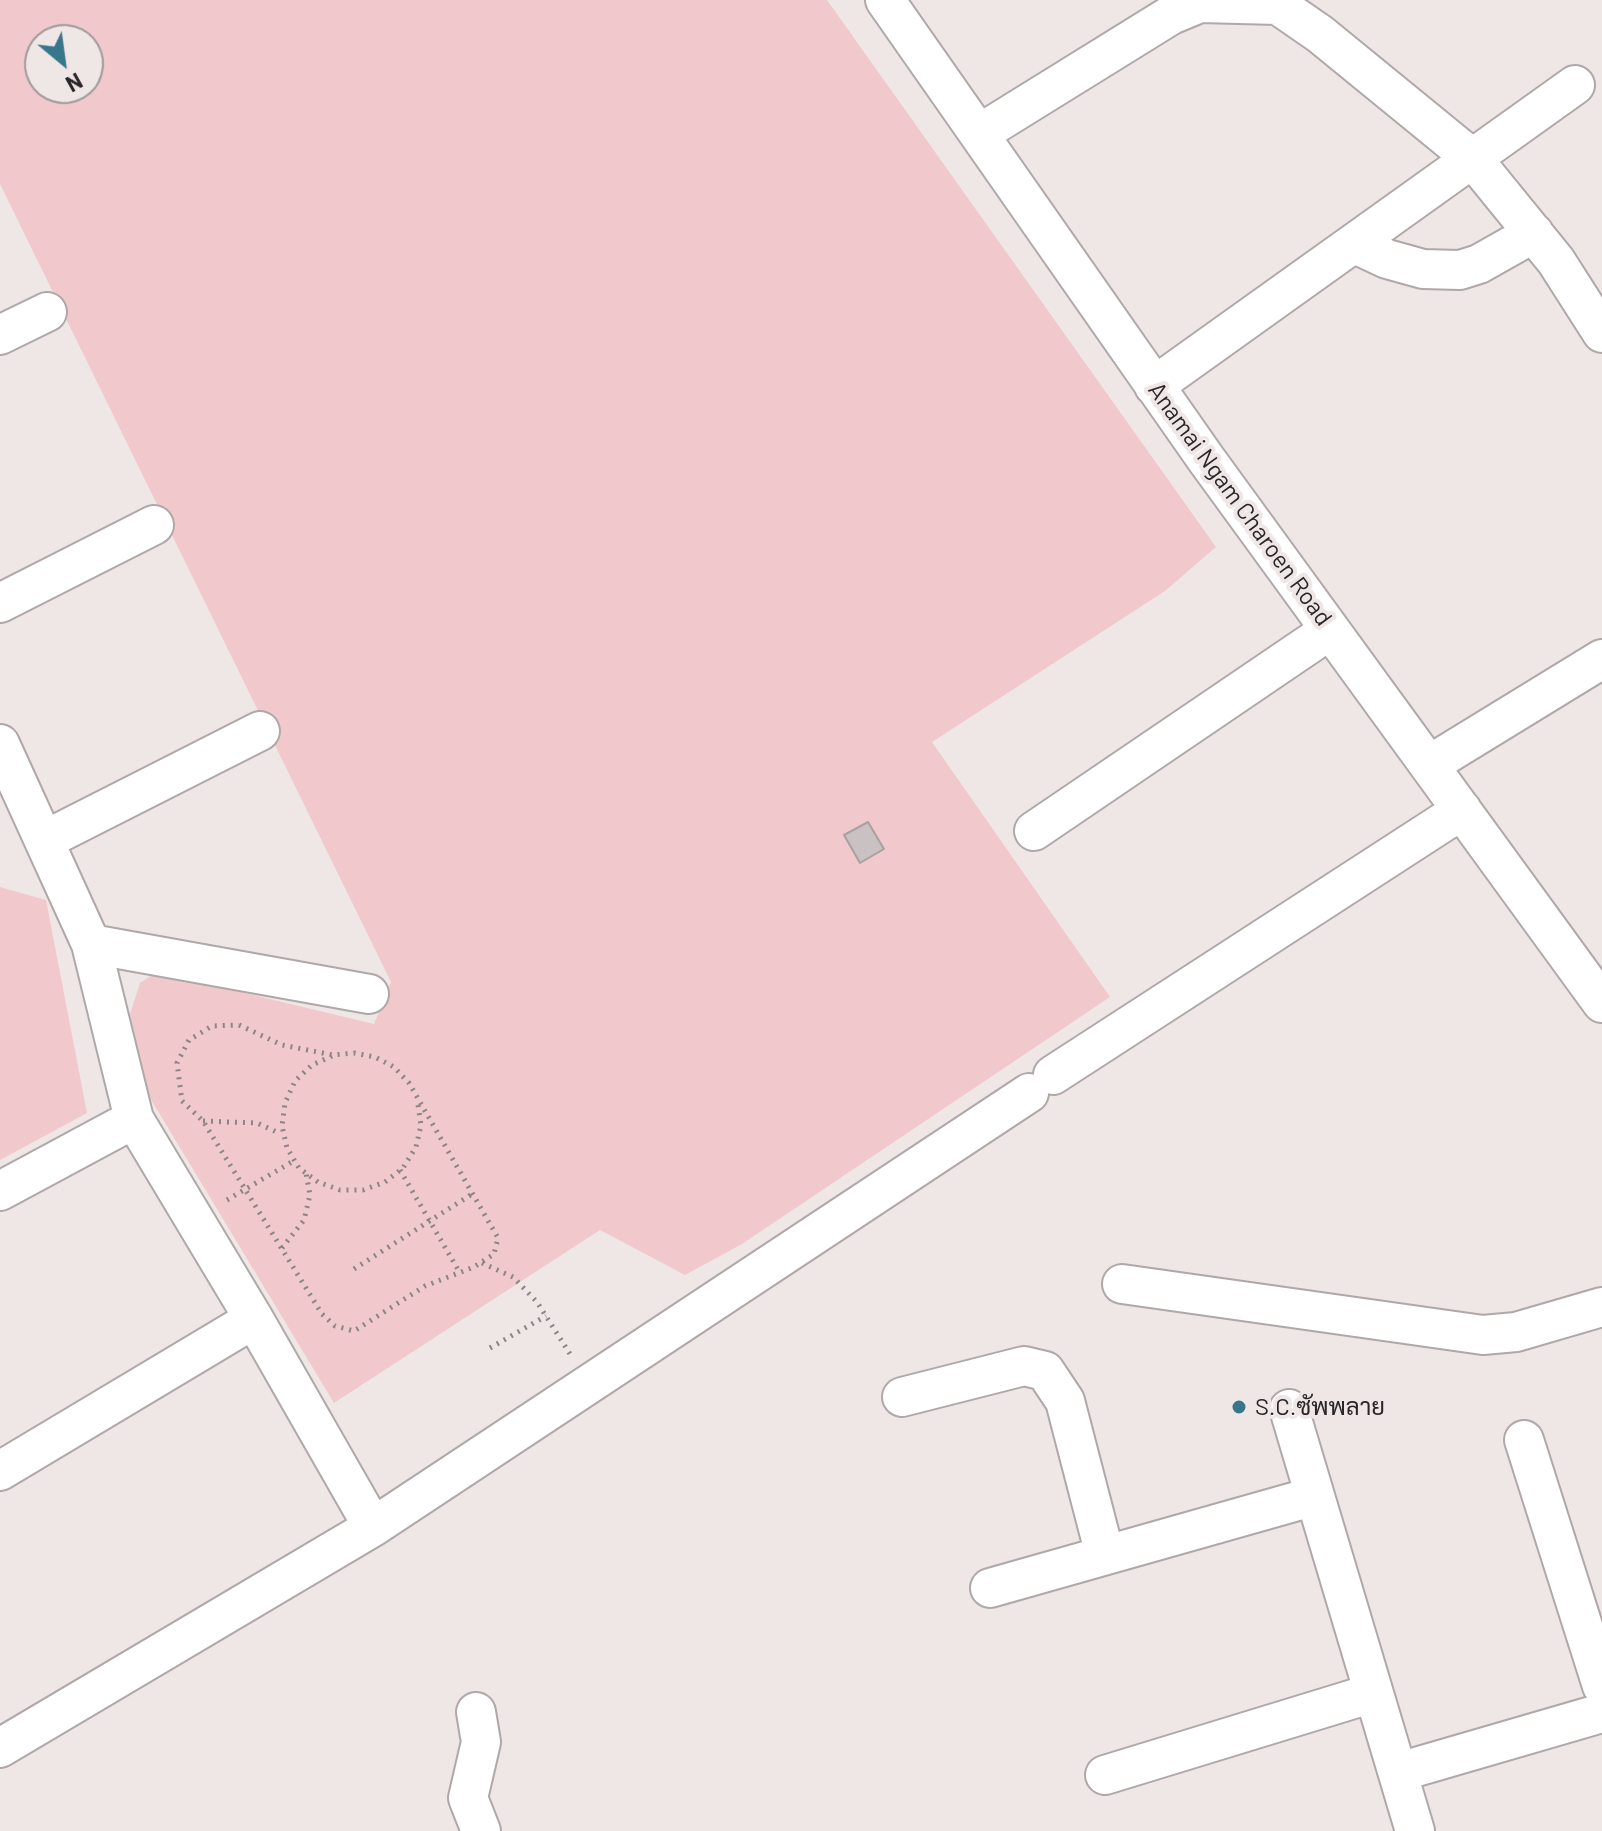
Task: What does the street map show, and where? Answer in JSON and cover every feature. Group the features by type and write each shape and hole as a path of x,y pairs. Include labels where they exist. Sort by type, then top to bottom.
{"street":[{"name":"Anamai Ngam Charoen Road","path":"885,0 1154,386 1599,993"},
{"path":"979,134 1171,15 1200,3 1231,1 1278,5 1320,34 1473,159 1534,233 1602,333"},
{"path":"1154,386 1575,85"},
{"path":"1355,244 1387,259 1423,269 1460,270 1479,264 1534,233"},
{"path":"0,335 47,312"},
{"path":"0,603 154,525"},
{"path":"1034,831 1330,630"},
{"path":"1429,765 1602,659"},
{"path":"45,840 260,731"},
{"path":"0,744 91,944 134,1119 254,1319 373,1527"},
{"path":"0,1748 373,1527 1041,1084 1462,810"},
{"path":"91,944 369,994"},
{"path":"0,1191 134,1119"},
{"path":"1122,1284 1483,1335 1516,1332 1602,1307"},
{"path":"0,1471 254,1319"},
{"path":"902,1397 1024,1366 1045,1371 1058,1385 1065,1401 1105,1555"},
{"path":"1289,1409 1415,1831"},
{"path":"1524,1440 1602,1686"},
{"path":"990,1588 1315,1496"},
{"path":"1105,1775 1373,1693"},
{"path":"476,1712 481,1742 468,1798 481,1831"},
{"path":"1399,1772 1602,1713"}],"path":[{"path":"239,1025 282,1045 333,1055 354,1053 375,1057 394,1067 409,1083 498,1238 494,1254 482,1263 425,1286 354,1331 335,1326 322,1314 203,1121 182,1101 177,1063 189,1040 212,1026 239,1025"},
{"path":"333,1055 312,1065 295,1081 285,1103 282,1126 287,1148 305,1172 318,1182 340,1190 363,1190 385,1182 400,1170 416,1147 421,1125 418,1102"},
{"path":"203,1121 257,1123 279,1133"},
{"path":"194,1219 295,1160"},
{"path":"400,1170 460,1273"},
{"path":"282,1248 304,1220 310,1195 305,1172"},
{"path":"354,1269 472,1194"},
{"path":"482,1263 513,1277 546,1316 590,1384"},
{"path":"490,1348 546,1316"}],"shaded area":[{"path":"0,0 827,0 1216,547 1165,591 932,742 1110,997 742,1244 685,1275 600,1230 334,1403 147,1093 130,1014 140,983 157,972 374,1024 391,982 0,184"},
{"path":"0,887 46,900 87,1113 0,1160"}],"building":[{"path":"868,822 884,849 860,863 844,835"}],"place":[{"name":"S.C.ซัพพลาย","path":"1239,1407"}]}
